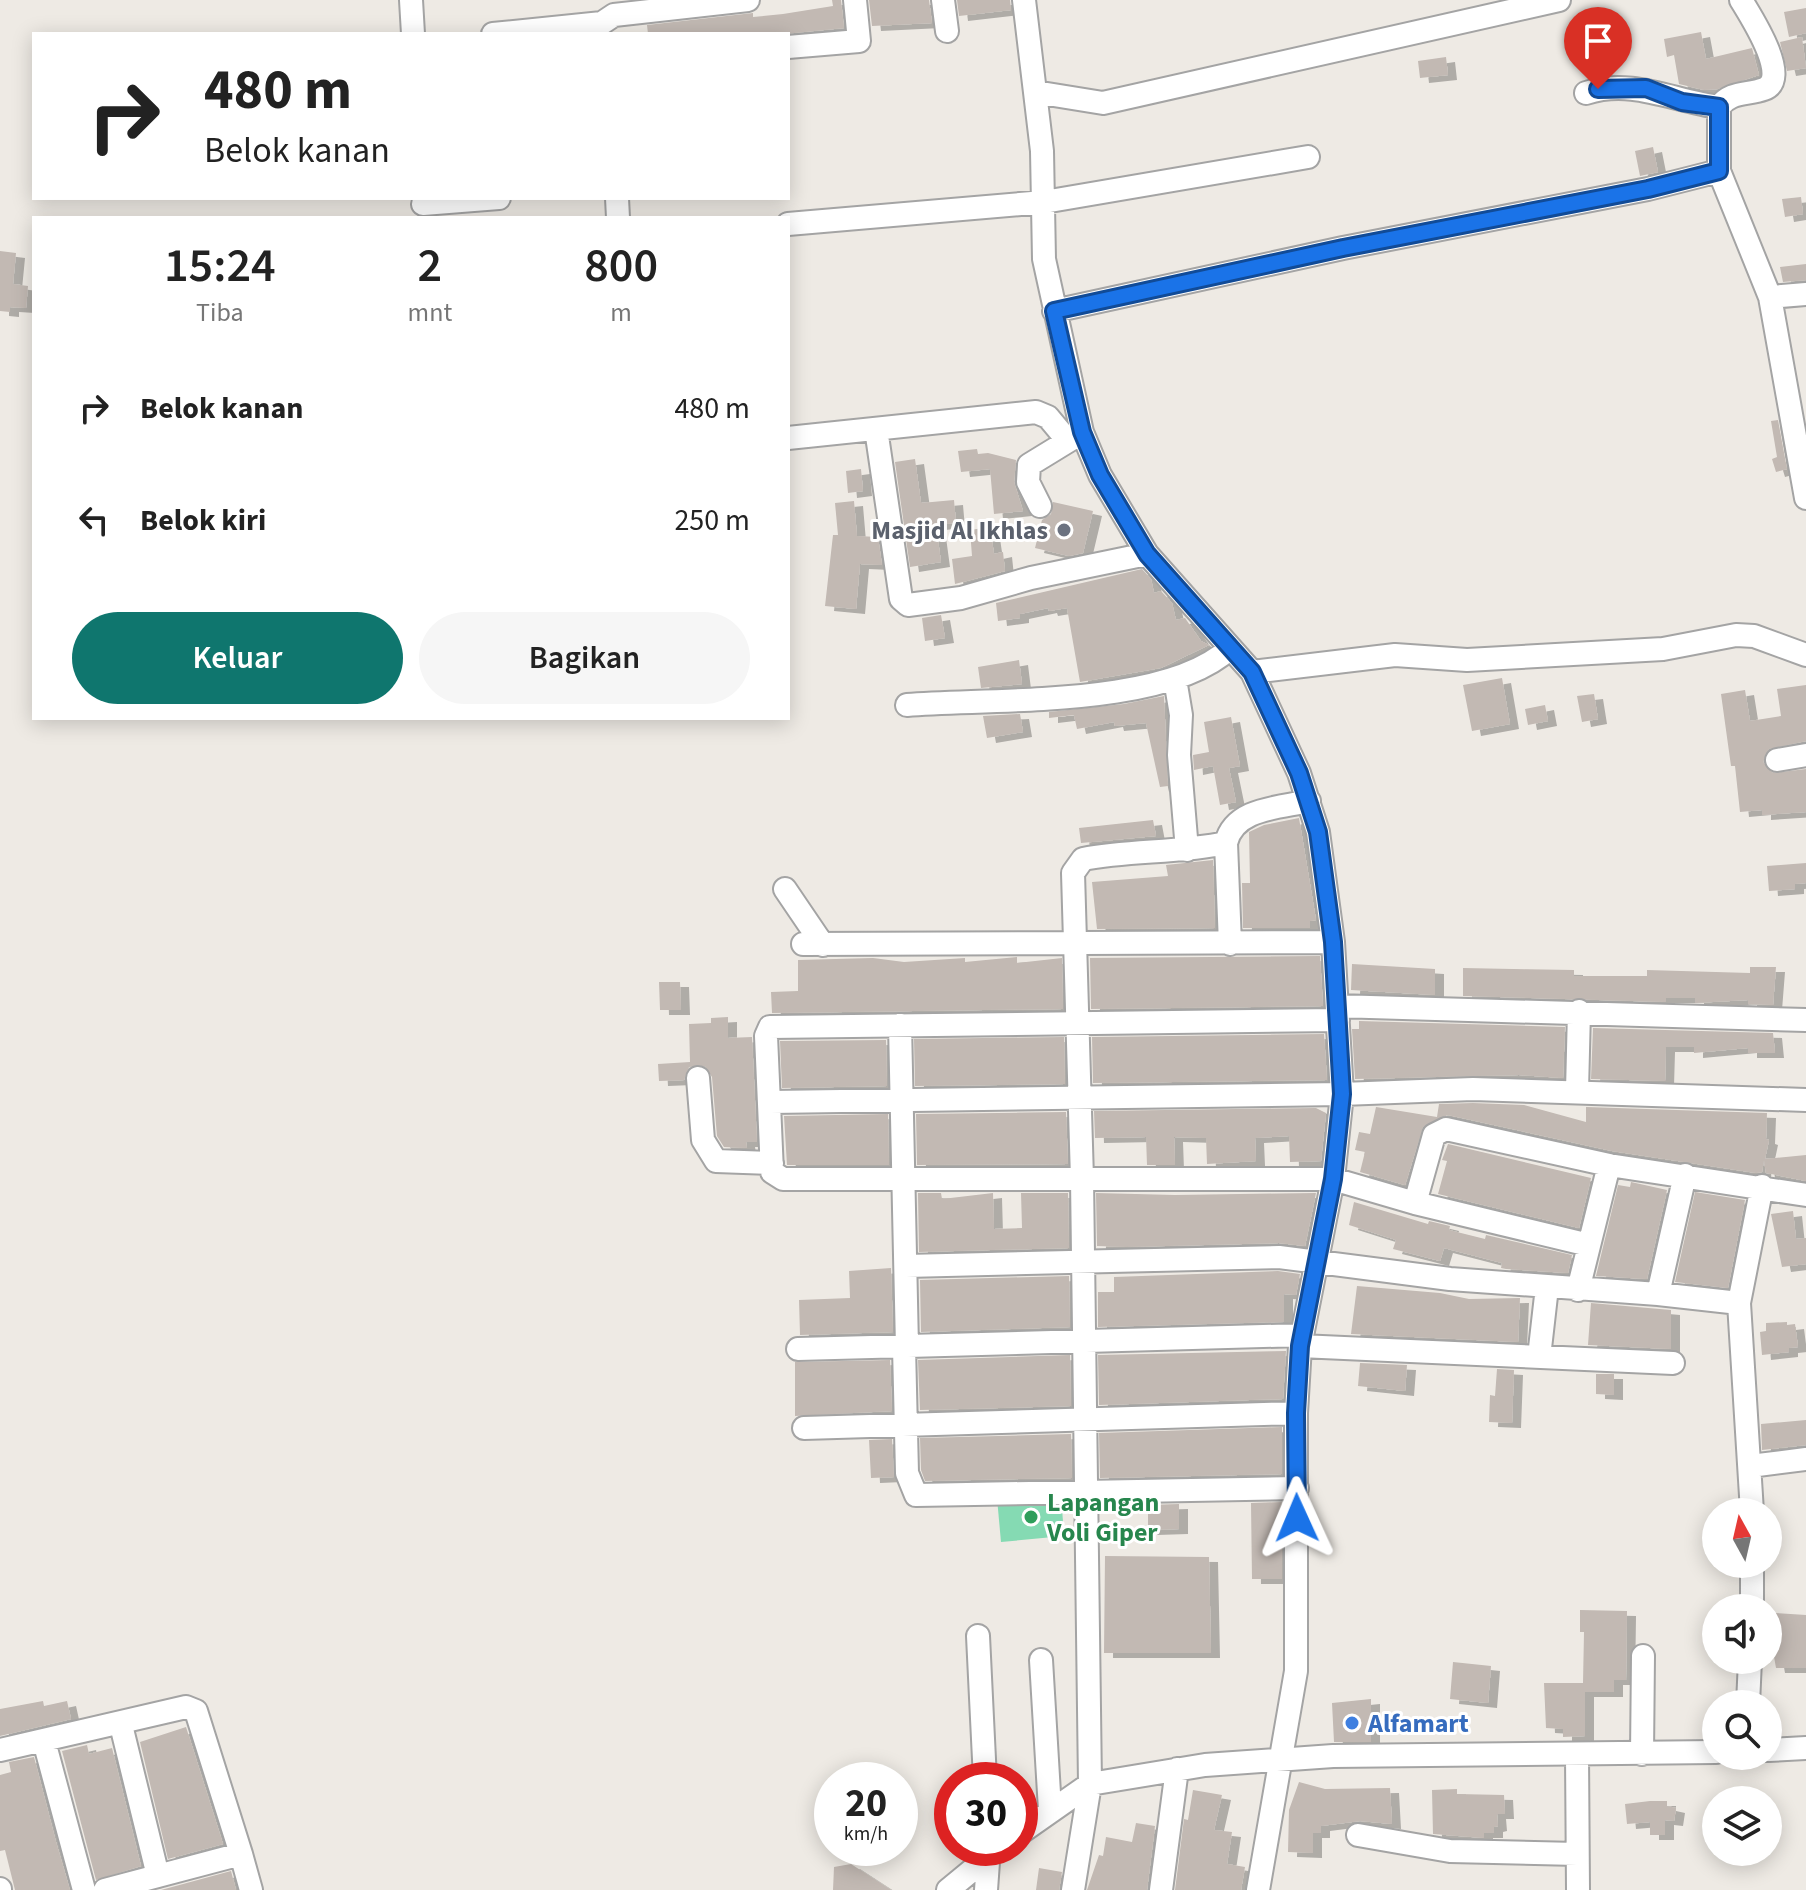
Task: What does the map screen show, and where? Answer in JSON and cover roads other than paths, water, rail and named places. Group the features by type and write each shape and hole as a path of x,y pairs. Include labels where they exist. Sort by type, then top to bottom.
{"street":[{"path":"411,0 413,32"},
{"path":"513,32 602,23 614,15 748,0"},
{"path":"790,47 859,41 855,0"},
{"path":"943,0 947,31"},
{"path":"1024,0 1044,202 1044,259 1075,437"},
{"path":"1035,92 1103,103 1115,101 1559,0"},
{"path":"1741,0 1762,35 1774,69 1773,82 1767,88 1729,97 1719,107 1719,171 1770,297 1797,378 1806,498"},
{"path":"1586,93 1598,89 1646,88 1682,102 1719,107"},
{"path":"790,224 1044,202 1308,157"},
{"path":"1054,311 1343,248 1648,189 1719,171"},
{"path":"423,207 482,200"},
{"path":"1770,297 1806,294"},
{"path":"790,438 1036,412 1048,417 1075,437 1147,554 1252,672 1264,692 1309,801 1326,874 1342,1094 1333,1179 1301,1340 1296,1413 1296,1671 1283,1760 1258,1890"},
{"path":"876,429 901,599 908,605 961,598 1031,578 1147,554"},
{"path":"1040,506 1028,482 1029,465 1075,437"},
{"path":"1252,672 1395,655 1467,660 1663,649 1736,635 1754,636 1806,655"},
{"path":"907,705 1060,699 1175,679 1216,662 1230,648"},
{"path":"1175,679 1181,715 1179,755 1187,850"},
{"path":"1777,760 1806,755"},
{"path":"1230,944 1226,843 1229,832 1240,819 1309,801"},
{"path":"1073,1890 1090,1784 1081,1099 1078,946 1073,873 1083,859 1129,852 1187,850 1226,843"},
{"path":"785,889 813,944 1078,946 1333,942"},
{"path":"1577,1091 1579,1011"},
{"path":"1589,1245 1415,1203 1333,1179 778,1179 772,1172 766,1036 770,1027 1079,1024 1338,1013 1579,1011 1806,1020"},
{"path":"900,1025 906,1266 905,1424 909,1485 916,1495 1297,1488"},
{"path":"698,1078 703,1140 716,1161 772,1163"},
{"path":"771,1102 1342,1094 1415,1089 1577,1091 1806,1100"},
{"path":"1415,1203 1431,1142 1438,1130 1460,1131 1609,1165 1806,1195"},
{"path":"1578,1290 1609,1165"},
{"path":"1658,1294 1685,1175"},
{"path":"1751,1498 1739,1303 1762,1186"},
{"path":"906,1266 1256,1257 1739,1303"},
{"path":"1539,1357 1547,1287"},
{"path":"798,1349 1084,1339 1301,1340 1673,1363"},
{"path":"804,1428 1296,1413"},
{"path":"1750,1466 1806,1459"},
{"path":"978,1636 984,1762"},
{"path":"1642,1754 1643,1656"},
{"path":"1041,1660 1050,1810"},
{"path":"0,1750 121,1725 186,1707 196,1711 251,1890"},
{"path":"121,1725 168,1879"},
{"path":"44,1741 84,1890"},
{"path":"1782,1749 1806,1748"},
{"path":"1038,1819 1090,1784 1177,1769 1333,1756 1702,1752"},
{"path":"1577,1755 1578,1890"},
{"path":"1161,1890 1177,1769"},
{"path":"1358,1835 1450,1851 1577,1854"},
{"path":"105,1890 168,1879 241,1854"},
{"path":"948,1890 975,1866"},
{"path":"986,1890 990,1866"}],"place":[{"name":"Masjid Al Ikhlas","path":"1064,530"},
{"name":"Lapangan Voli Giper","path":"1031,1517"},
{"name":"Alfamart","path":"1352,1723"}]}
